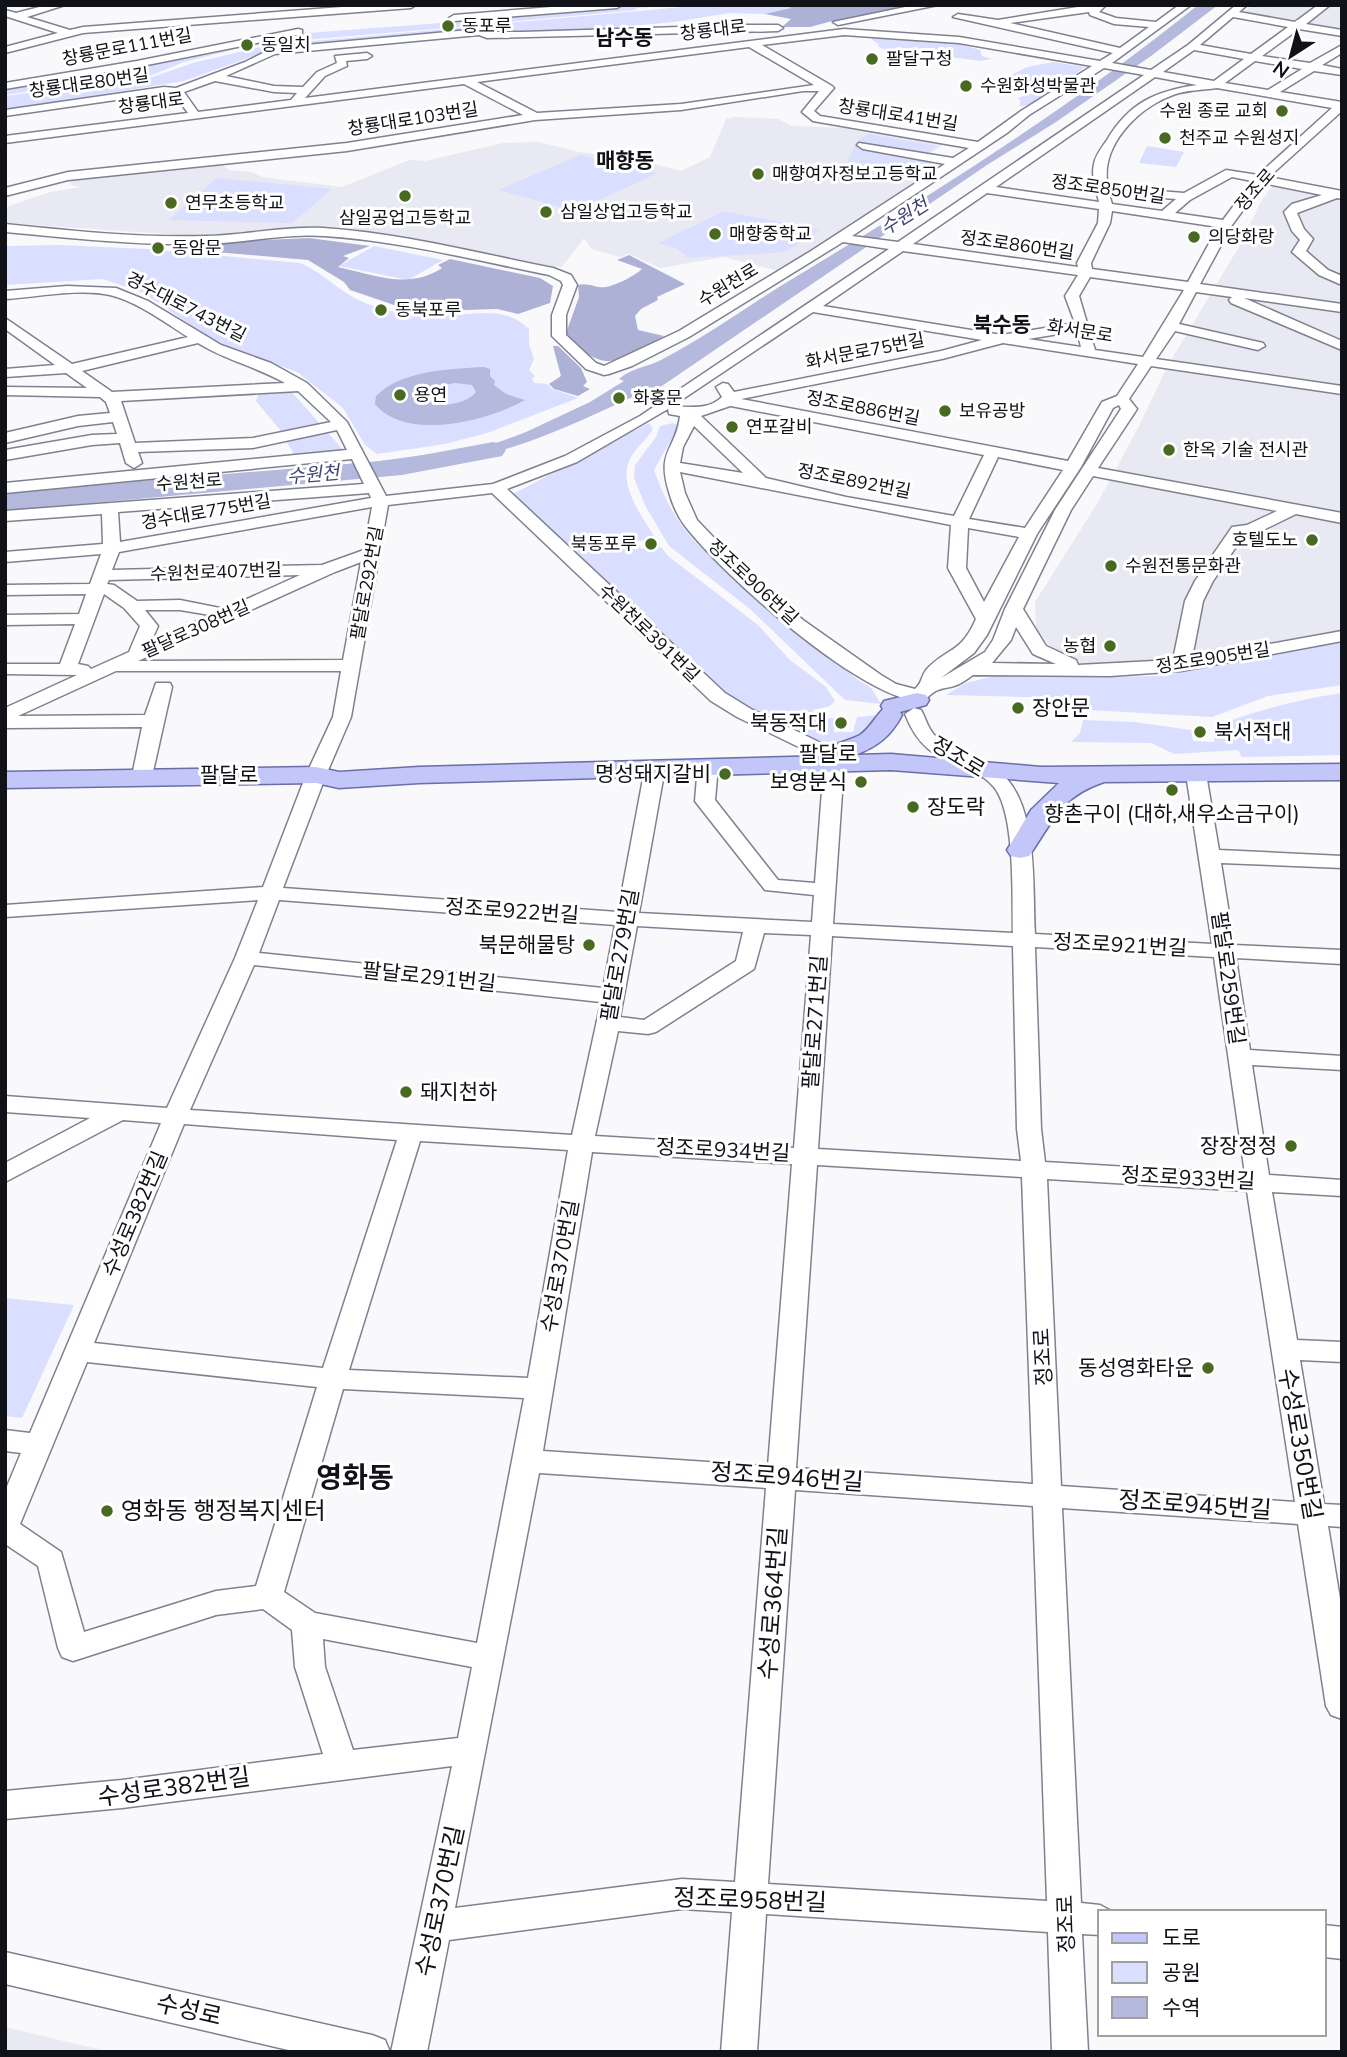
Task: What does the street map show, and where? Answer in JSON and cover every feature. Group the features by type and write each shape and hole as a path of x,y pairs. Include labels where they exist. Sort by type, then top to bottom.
{"main road":[{"path":"830,757 868,742 911,703"},
{"name":"팔달로","path":"316,775 339,765 830,757 1037,762 1342,760"},
{"name":"팔달로","path":"5,780 316,775 339,780 708,766 830,757 1041,775 1342,772"},
{"path":"1020,850 1038,815 1057,797 1082,780 1119,773"}],"street":[{"path":"9,17 60,5"},
{"path":"221,5 234,19"},
{"path":"83,30 411,5"},
{"path":"438,20 617,5"},
{"path":"811,29 933,5"},
{"name":"수원천로","path":"564,342 594,369 604,371 618,367 684,334 841,238 1025,113 1122,52 1186,5"},
{"path":"496,488 559,464 649,415 705,379 812,307 895,245 985,189 1192,47 1242,5"},
{"path":"1073,128 1106,133 1158,97 1170,92 1215,85 1325,5"},
{"path":"1098,7 1094,13 1103,18 1159,25"},
{"path":"959,40 996,23 1098,7"},
{"path":"958,17 981,9"},
{"path":"1290,10 1342,21"},
{"path":"5,50 52,35 151,13"},
{"path":"1231,14 1342,33"},
{"path":"9,17 52,35 97,38 121,34 163,36"},
{"path":"946,20 958,17 996,23 1122,52"},
{"path":"52,35 68,18"},
{"path":"1028,32 1071,19 1087,22 1103,18"},
{"path":"1089,45 1104,41 1121,22"},
{"path":"895,33 912,24"},
{"path":"221,35 268,46 480,32 487,35 545,40 734,27 844,32"},
{"path":"268,46 305,32"},
{"name":"창룡대로","path":"5,140 195,115 300,95 465,80 545,64 844,32 895,33 959,40 1341,106"},
{"path":"414,37 421,50"},
{"name":"창룡대로41번길","path":"750,43 828,88 808,112 811,116 832,122 980,146"},
{"name":"창룡대로80번길","path":"5,113 164,90 177,91 261,57 268,46"},
{"name":"창룡문로111번길","path":"5,86 268,46"},
{"path":"1192,47 1342,72"},
{"path":"1269,94 1342,48"},
{"path":"261,57 279,61 309,55 330,54 339,58 383,54"},
{"path":"211,77 300,95 321,74 343,64 339,58"},
{"path":"465,80 535,117"},
{"name":"창룡대로103번길","path":"5,192 68,176 347,147 535,117 681,107 803,88 828,88"},
{"name":"창룡대로80번길","path":"177,91 195,115"},
{"name":"정조로","path":"911,703 933,674 968,649 1029,534 1129,409 1122,399 1171,326 1226,224 1260,179 1341,106"},
{"path":"1089,353 1072,296 1086,273 1084,263 1098,241 1104,223 1106,206 1100,160 1106,133"},
{"path":"863,145 954,162"},
{"path":"1165,215 1186,197 1230,173 1339,194"},
{"name":"정조로850번길","path":"985,189 1226,224"},
{"path":"1102,190 1186,197"},
{"path":"1330,280 1299,253 1307,239 1298,231 1290,212 1296,207 1339,194"},
{"path":"5,228 110,238 208,240 302,231 340,233 553,272 566,278 570,285 559,315 559,336 564,342"},
{"name":"정조로860번길","path":"841,238 1210,291"},
{"name":"경수대로743번길","path":"5,295 96,289 111,291 143,304 198,339 266,366 302,386 342,425 377,491"},
{"path":"1273,297 1295,289"},
{"path":"1210,291 1342,307"},
{"path":"1210,291 1342,346"},
{"name":"화서문로","path":"812,307 1089,353 1342,390"},
{"path":"5,323 107,395 139,476"},
{"path":"1237,374 1266,340 1285,326 1293,324"},
{"path":"1006,338 1083,326"},
{"path":"1171,326 1266,340"},
{"path":"5,337 23,335"},
{"name":"화서문로75번길","path":"688,412 706,411 729,399 942,355 1006,338"},
{"path":"5,373 76,368 198,339"},
{"path":"705,379 720,383 729,399"},
{"path":"5,391 107,395 302,386"},
{"name":"정조로886번길","path":"729,399 1081,469"},
{"path":"649,415 688,412 761,481"},
{"path":"671,466 676,447 686,430 688,412"},
{"path":"5,438 78,421 115,417"},
{"path":"92,440 115,417"},
{"path":"5,455 92,440 128,443 253,443 342,425"},
{"path":"985,619 957,568 960,521 993,452"},
{"name":"수원천로","path":"5,488 358,456"},
{"name":"정조로892번길","path":"671,466 761,481 846,502 1029,534"},
{"name":"정조로906번길","path":"671,466 677,493 690,522 731,566 797,624 911,703"},
{"path":"1081,469 1342,518"},
{"name":"정조로","path":"911,703 971,670 990,656 1002,640 1014,609 1081,469"},
{"name":"경수대로775번길","path":"5,557 112,548 377,491 496,488"},
{"name":"수원천로391번길","path":"496,488 711,691 744,713 830,757"},
{"name":"수원천로","path":"5,516 377,491"},
{"name":"팔달로292번길","path":"316,775 342,717 372,553 377,491"},
{"path":"68,669 112,548 110,508"},
{"path":"1181,666 1194,601 1204,581 1238,531 1251,529 1292,510"},
{"name":"팔달로308번길","path":"10,710 104,671 329,568 372,553"},
{"name":"수원천로407번길","path":"5,590 329,568"},
{"path":"100,582 133,607 149,626 136,656"},
{"path":"133,607 151,604 202,607 227,615"},
{"path":"1014,609 1039,650 1083,669"},
{"path":"5,620 86,619"},
{"name":"정조로905번길","path":"1083,669 1126,670 1181,666 1342,636"},
{"name":"팔달로292번길","path":"104,671 352,665"},
{"path":"971,670 1006,667 1083,669"},
{"path":"5,669 104,671"},
{"path":"142,776 163,687"},
{"name":"정조로","path":"911,703 918,729 933,745 952,758 1002,782 1010,797 1020,850 1029,1129 1034,1169 1070,2052"},
{"path":"5,722 153,721"},
{"name":"팔달로271번길","path":"805,1155 826,890 830,757"},
{"path":"708,766 705,801 772,886 826,890"},
{"name":"팔달로279번길","path":"582,1142 655,768"},
{"name":"팔달로259번길","path":"1196,774 1258,1182"},
{"path":"176,1115 246,958 316,775"},
{"path":"1210,856 1342,862"},
{"path":"5,911 271,893"},
{"name":"정조로922번길","path":"271,893 625,919 1024,940"},
{"path":"607,1023 648,1027 746,964 755,925"},
{"name":"정조로921번길","path":"1024,940 1342,957"},
{"name":"팔달로291번길","path":"246,958 612,996"},
{"path":"1239,1057 1342,1063"},
{"name":"정조로934번길","path":"5,1104 411,1133 1034,1169"},
{"path":"5,1174 119,1112"},
{"name":"수성로382번길","path":"176,1115 5,1527 51,1559 73,1648 216,1603"},
{"path":"268,1597 411,1133"},
{"name":"수성로370번길","path":"409,2052 527,1461 582,1142"},
{"name":"수성로364번길","path":"739,2052 805,1155"},
{"name":"정조로933번길","path":"1034,1169 1342,1188"},
{"name":"수성로350번길","path":"1258,1182 1341,1702"},
{"path":"1284,1349 1342,1352"},
{"path":"78,1351 333,1379 539,1389"},
{"path":"5,1440 38,1445"},
{"name":"정조로946번길","path":"527,1461 1048,1495"},
{"name":"정조로945번길","path":"1048,1495 1342,1516"},
{"path":"216,1603 268,1597 307,1624 489,1658"},
{"path":"307,1624 310,1667 342,1764 471,1750"},
{"name":"수성로382번길","path":"5,1805 84,1799 342,1764"},
{"name":"정조로958번길","path":"435,1926 682,1894 1098,1920"},
{"name":"수성로","path":"5,1968 372,2052"}],"shaded area":[{"path":"926,5 810,27 782,27 791,19 765,14 791,8 788,6"},
{"path":"1253,5 1342,5 1342,32 1240,15"},
{"path":"726,119 778,119 792,126 871,129 944,144 930,154 950,158 779,271 724,257 660,268 629,254 620,257 591,249 584,238 562,267 537,266 372,234 209,237 5,223 5,210 9,206 50,192 81,187 71,185 68,178 182,166 222,165 229,170 252,172 262,177 342,187 409,160 425,161 503,143 539,142 579,152 630,158 681,171 710,157"},
{"path":"1273,185 1342,196 1342,640 1126,676 1086,666 1053,650 1036,628 1035,602 1098,502 1167,367 1243,240 1260,203"},
{"path":"309,238 370,246 343,256 349,258 338,267 378,277 404,279 430,275 442,268 438,265 450,259 540,278 553,286 550,303 518,314 497,309 433,311 403,308 350,290 344,282 308,260 192,250 200,243"},
{"path":"629,255 685,284 657,297 658,300 641,309 635,316 638,330 664,336 624,358 602,360 579,347 566,333 579,297 578,285 606,287 630,277 642,269 617,260"},
{"path":"553,346 558,346 581,368 587,382 583,386 590,389 578,396 554,389 549,384 561,376"},
{"path":"5,2027 110,2052 5,2052"}],"green space":[{"path":"633,5 686,5 456,27 451,24 441,25 445,28 270,43 265,40 308,33 546,15"},
{"path":"704,5 787,5 792,8 765,14 729,13 674,22 563,32 491,33 485,28 273,48 270,45"},
{"path":"870,38 911,38 953,43 980,50 982,56 992,59 981,61 928,54 921,56 922,58 910,58 877,46 879,45"},
{"path":"260,41 264,44 242,45 244,47 184,62 142,79 57,87 53,83 42,85 45,89 5,95 5,88 129,68"},
{"path":"264,46 268,48 265,52 184,81 5,110 5,96 109,82 141,81 193,63"},
{"path":"1054,62 1085,67 1032,105 1019,106 1021,101 1018,98 1035,92 1035,89 1007,77 1027,67"},
{"path":"869,134 937,146 924,155 940,158 918,173 846,165 857,141"},
{"path":"1147,146 1184,152 1176,167 1139,163"},
{"path":"580,155 658,173 575,211 499,190"},
{"path":"217,178 332,189 292,223 169,220"},
{"path":"724,211 820,230 785,252 689,258 676,248 659,243"},
{"path":"60,245 147,249 300,263 354,298 377,307 371,311 403,311 435,316 484,313 508,316 529,329 529,344 534,359 529,370 535,376 532,379 534,383 547,384 552,389 578,398 487,433 445,444 377,454 365,445 343,408 297,372 233,349 203,334 144,293 103,279 5,285 5,246"},
{"path":"374,246 443,260 408,280 339,266"},
{"path":"290,390 344,451 296,458 280,430 256,401 259,392"},
{"path":"649,423 653,429 632,455 627,469 633,501 656,539 637,541 641,549 661,547 668,556 758,625 790,660 826,687 835,701 830,706 813,710 812,719 834,718 834,732 853,732 857,717 879,715 877,727 848,743 821,741 740,707 511,495"},
{"path":"673,423 679,426 654,470 668,504 686,531 708,555 738,577 854,677 871,688 881,704 845,700 750,609 669,546 646,507 634,478 635,465 656,437 660,426"},
{"path":"1342,641 1342,685 1268,696 1212,717 1072,709 1071,698 946,695 966,683 1011,672 1075,677 1161,676"},
{"path":"1342,693 1342,755 1242,757 1238,750 1174,754 1151,743 1071,742 1080,733 1083,720 1134,722 1191,730 1193,741 1214,742 1214,727 1229,721 1277,706"},
{"path":"5,1298 74,1305 22,1418 5,1416"}],"water":[{"path":"1198,5 1218,5 1151,56 1056,122 987,165 656,390 650,389 522,444 469,458 5,502 5,492 373,462 488,446 526,432 590,402 624,381 619,379 629,372 661,360 691,343 887,221 1098,82"},
{"name":"용연","path":"484,367 490,369 494,385 506,394 525,400 469,421 426,425 389,416 375,404 376,396 387,387 413,376 442,370","holes":["455,383 472,385 476,392 459,403 436,404 424,398 432,388"]}],"waterway":[{"name":"수원천","path":"5,503 402,467 493,450"}],"tunnel":[{"path":"266,43 270,47"}],"place":[{"name":"동포루","path":"448,26"},
{"name":"동일치","path":"247,45"},
{"name":"팔달구청","path":"872,59"},
{"name":"수원화성박물관","path":"966,86"},
{"name":"수원 종로 교회","path":"1282,111"},
{"name":"천주교 수원성지","path":"1165,138"},
{"name":"매향여자정보고등학교","path":"758,174"},
{"name":"삼일공업고등학교","path":"405,196"},
{"name":"연무초등학교","path":"171,203"},
{"name":"삼일상업고등학교","path":"546,212"},
{"name":"매향중학교","path":"715,234"},
{"name":"의당화랑","path":"1194,237"},
{"name":"동암문","path":"158,248"},
{"name":"동북포루","path":"381,310"},
{"name":"용연","path":"400,395"},
{"name":"화홍문","path":"619,398"},
{"name":"보유공방","path":"945,411"},
{"name":"연포갈비","path":"732,427"},
{"name":"한옥 기술 전시관","path":"1169,450"},
{"name":"호텔도노","path":"1312,540"},
{"name":"북동포루","path":"651,544"},
{"name":"수원전통문화관","path":"1111,566"},
{"name":"농협","path":"1110,646"},
{"name":"장안문","path":"1018,708"},
{"name":"북동적대","path":"841,723"},
{"name":"북서적대","path":"1200,732"},
{"name":"명성돼지갈비","path":"725,774"},
{"name":"보영분식","path":"861,782"},
{"name":"향촌구이 (대하,새우소금구이)","path":"1172,790"},
{"name":"장도락","path":"913,807"},
{"name":"북문해물탕","path":"589,945"},
{"name":"돼지천하","path":"406,1092"},
{"name":"장장정정","path":"1291,1146"},
{"name":"동성영화타운","path":"1208,1368"},
{"name":"영화동 행정복지센터","path":"107,1511"}],"district":[{"name":"남수동","path":"624,38"},
{"name":"매향동","path":"625,161"},
{"name":"북수동","path":"1002,325"},
{"name":"영화동","path":"355,1477"}]}
